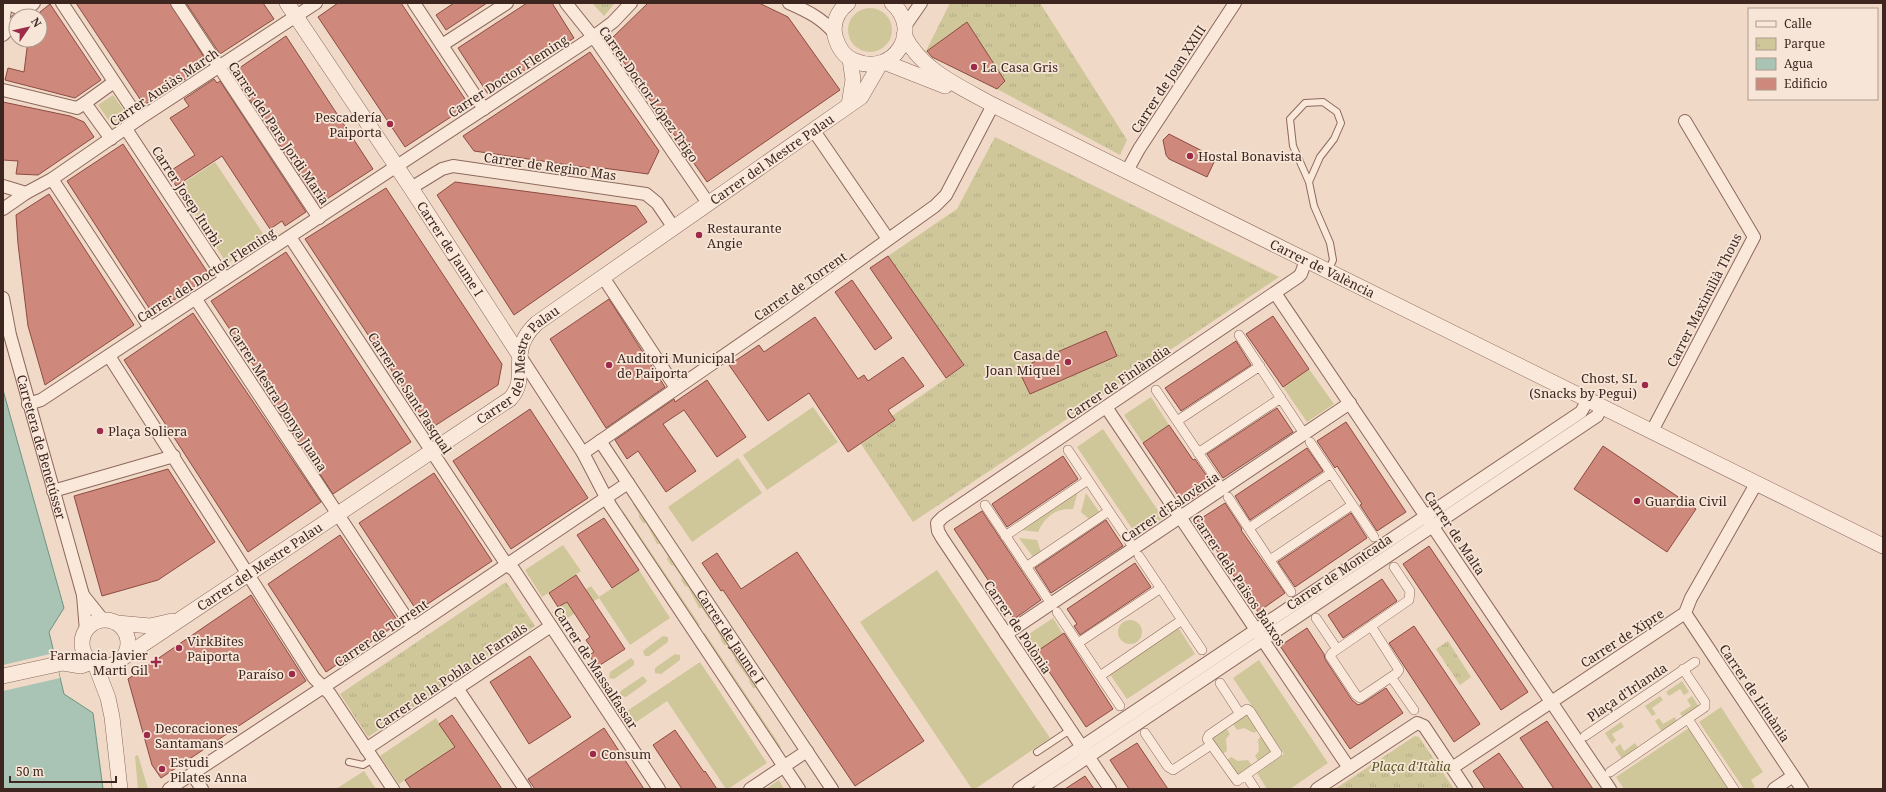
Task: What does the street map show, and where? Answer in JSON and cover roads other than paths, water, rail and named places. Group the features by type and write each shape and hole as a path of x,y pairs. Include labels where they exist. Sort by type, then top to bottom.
{"street":[{"path":"3,23 7,3"},
{"path":"62,3 139,119"},
{"name":"Carrer del Pare Jordi Maria","path":"177,3 218,68 319,218"},
{"name":"Carrer de Jaume I","path":"287,3 411,188 583,453 606,498 799,789"},
{"name":"Carrer Ausiàs March","path":"3,209 26,193 52,179 111,140 139,119 316,3"},
{"path":"414,3 484,109"},
{"path":"442,46 507,3"},
{"name":"Carrer Doctor López Trigo","path":"566,3 593,37 708,203"},
{"name":"Carrer Doctor Fleming","path":"396,166 593,37 613,22 631,3"},
{"path":"789,3 817,16 835,34"},
{"path":"847,3 838,14 835,22 835,34 838,45 844,54 850,59 853,80 849,105"},
{"name":"Carrer de València","path":"892,3 899,10 910,47 921,61 935,72 993,105 1883,546"},
{"path":"905,31 921,3"},
{"name":"Carrer de Joan XXIII","path":"1127,171 1139,149 1235,3"},
{"name":"Carrer del Mestre Palau","path":"120,660 514,394 518,388 520,378 520,356 523,341 533,327 861,97 882,63 898,51 905,31"},
{"name":"Carrer de València","path":"850,59 864,65 882,63 993,105"},
{"path":"3,90 77,108 114,82"},
{"path":"85,102 111,140"},
{"name":"Carrer de Torrent","path":"583,453 790,310 935,206 946,195 993,105"},
{"name":"Carrer Maximilià Thous","path":"1652,431 1754,237 1686,120"},
{"name":"Carrer Josep Iturbi","path":"126,129 225,279"},
{"path":"814,131 888,239"},
{"name":"Carrer del Doctor Fleming","path":"28,404 42,400 396,166"},
{"name":"Carrer de Regino Mas","path":"411,188 442,169 453,166 646,194 657,203 674,228"},
{"path":"52,179 150,328"},
{"path":"3,186 26,193"},
{"name":"Carrer de Sant Pasqual","path":"290,237 507,565"},
{"name":"Carrer de Finlàndia","path":"938,521 1275,293 1301,274 1306,260"},
{"path":"603,277 676,388"},
{"name":"Carrer de Malta","path":"1275,293 1610,789"},
{"name":"Carretera de Benetússer","path":"3,298 10,335 28,404 83,595 86,631 82,646 84,653 93,663 108,698 112,718 120,789"},
{"name":"Carrer Mestra Donya Juana","path":"195,298 413,628"},
{"path":"1239,335 1301,429"},
{"path":"108,356 174,456 246,575 315,679 330,694 393,789"},
{"path":"1177,421 1260,366"},
{"path":"1156,390 1218,482"},
{"path":"1198,453 1281,398"},
{"name":"Carrer de Montcada","path":"1085,752 1259,635 1426,516 1581,412 1588,400"},
{"name":"Carrer d'Eslovènia","path":"1006,634 1350,403"},
{"name":"Carrer dels Països Baixos","path":"1106,407 1349,768"},
{"name":"Carrer de Montcada","path":"1259,635 1433,526 1597,416 1602,407"},
{"name":"Carrer de Jaume I","path":"600,441 832,789"},
{"path":"1310,442 1374,537"},
{"path":"1068,450 1131,544"},
{"path":"53,491 174,456"},
{"path":"1248,528 1331,473"},
{"path":"1005,536 1088,480"},
{"path":"606,498 628,484"},
{"name":"Carrer de Xipre","path":"1452,768 1684,613 1756,484"},
{"path":"1228,497 1291,592"},
{"name":"Carrer de Torrent","path":"169,789 413,628 606,498"},
{"path":"985,505 1048,599"},
{"path":"1270,560 1352,505"},
{"path":"1026,567 1109,511"},
{"name":"Carrer de Polònia","path":"938,521 938,531 1110,789"},
{"path":"1140,556 1202,650"},
{"name":"Carrer de Massalfassar","path":"507,565 514,570 659,789"},
{"path":"1372,626 1399,667 1398,672 1362,697 1358,697 1331,658 1331,654 1409,600 1410,590 1394,567"},
{"path":"1078,643 1161,588"},
{"name":"Carretera de Benetússer","path":"83,595 110,622 123,628 128,641 128,648 120,660 110,686 108,698"},
{"path":"1057,612 1120,706"},
{"name":"Carrer de Lituània","path":"1684,613 1802,789"},
{"name":"Carrer del Mestre Palau","path":"110,622 150,626 181,618"},
{"path":"1316,618 1337,649"},
{"path":"1100,676 1182,620"},
{"path":"86,631 96,622 110,622"},
{"name":"Carrer de la Pobla de Farnals","path":"369,754 458,688 551,626"},
{"path":"60,664 82,646"},
{"path":"3,676 60,664 81,666 93,663 103,666 120,660"},
{"name":"Plaça d'Irlanda","path":"1585,736 1695,662"},
{"name":"Plaça d'Irlanda","path":"1610,772 1704,708 1706,705 1683,669"},
{"path":"1391,677 1414,710"},
{"path":"1220,683 1240,714"},
{"path":"458,688 525,789"},
{"path":"1247,709 1250,711 1277,751 1276,754 1238,781 1234,780 1207,739 1209,735 1240,714 1247,709"},
{"path":"1688,719 1734,789"},
{"path":"1317,789 1417,723 1424,726 1466,789"},
{"path":"1145,733 1168,767 1173,770 1211,745"},
{"path":"750,789 807,751"},
{"path":"1018,789 1085,752"},
{"path":"1040,789 1085,752"},
{"path":"192,774 202,789"},
{"path":"1246,775 1255,789"},
{"path":"1774,789 1794,776"}],"lane":[{"path":"1309,182 1320,157 1334,139 1341,123 1337,112 1323,102 1305,103 1290,119 1293,146 1309,182 1314,206 1330,243 1333,260 1328,271"},
{"path":"1037,752 1070,730"},
{"path":"349,762 363,765 369,754"}],"water":[{"path":"3,390 64,608 49,632 64,694 93,713 103,789 3,789"}],"place":[{"name":"La Casa Gris","path":"974,67"},
{"name":"Pescadería Paiporta","path":"390,124"},
{"name":"Hostal Bonavista","path":"1190,156"},
{"name":"Restaurante Angie","path":"699,235"},
{"name":"Casa de Joan Miquel","path":"1068,362"},
{"name":"Auditori Municipal de Paiporta","path":"609,365"},
{"name":"Chost, SL (Snacks by Pegui)","path":"1645,385"},
{"name":"Plaça Soliera","path":"100,431"},
{"name":"Guardia Civil","path":"1637,501"},
{"name":"VirkBites Paiporta","path":"179,648"},
{"name":"Farmacia Javier Marti Gil","path":"156,662"},
{"name":"Paraíso","path":"292,674"},
{"name":"Decoraciones Santamans","path":"147,735"},
{"name":"Consum","path":"593,754"},
{"name":"Estudi Pilates Anna","path":"162,769"}],"park label":[{"name":"Plaça d'Itàlia","path":"1411,766"}]}
